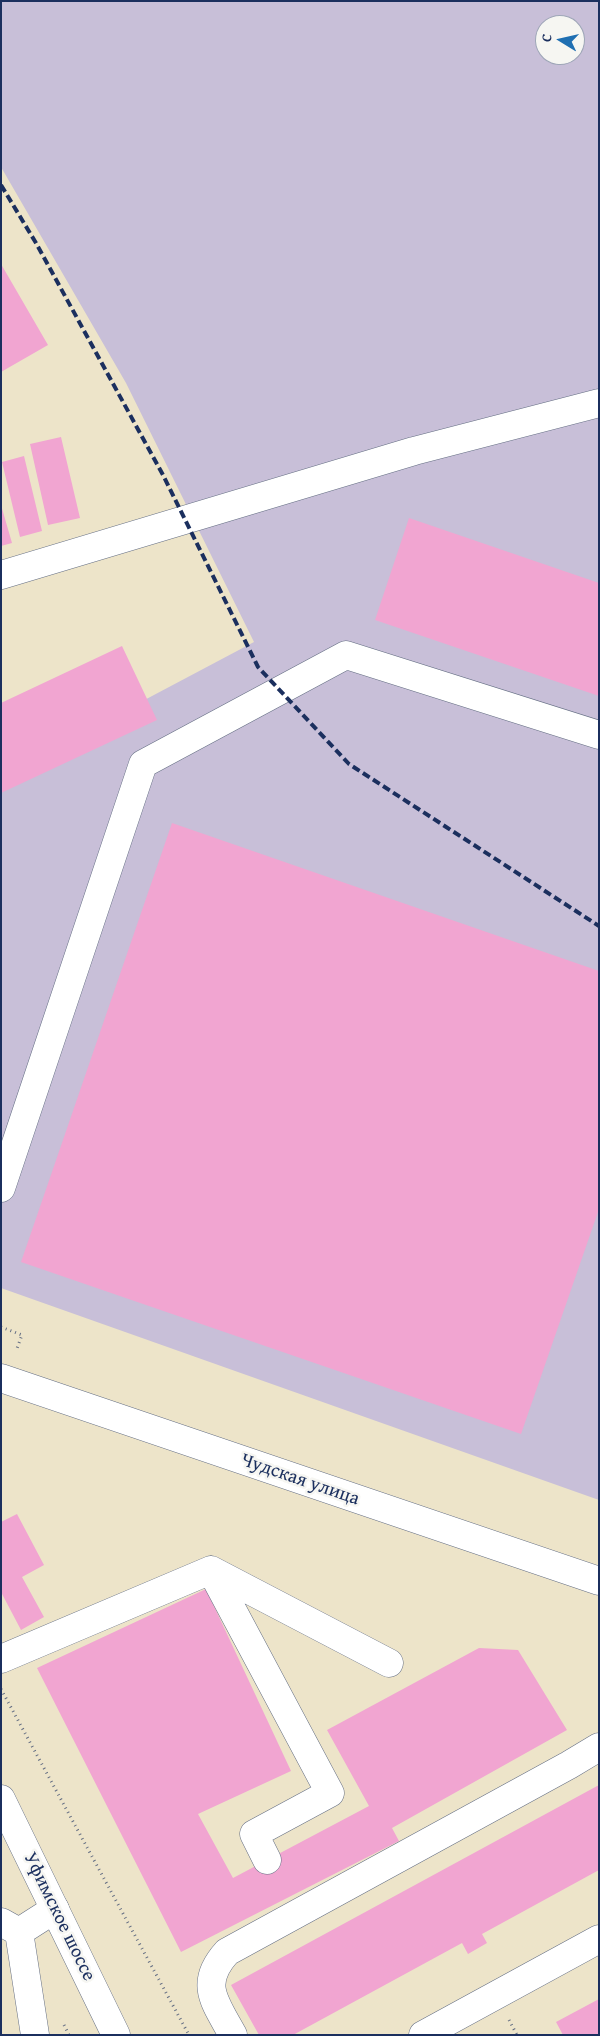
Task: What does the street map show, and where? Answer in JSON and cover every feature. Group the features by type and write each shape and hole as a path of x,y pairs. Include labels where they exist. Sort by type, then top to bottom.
{"main road":[{"path":"1,575 414,450 599,403"},
{"path":"1,1188 143,764 346,655 599,734"},
{"name":"Чудская улица","path":"1,1378 599,1581"},
{"path":"1,1659 210,1570"},
{"path":"210,1570 389,1663"},
{"path":"210,1570 330,1793 254,1834 267,1860"},
{"path":"233,2035 212,1997 210,1987 215,1965 227,1952 599,1747"},
{"name":"Уфимское шоссе","path":"1,1799 116,2035"},
{"path":"35,2035 10,1927 55,1909"},
{"path":"423,2035 599,1939"}],"path":[{"path":"1,1328 22,1335 16,1351"},
{"path":"1,1689 189,2035"}],"shaded area":[{"path":"1,1 599,1 599,1500 1,1288 1,776 254,642 126,383 1,167"}],"building":[{"path":"1,264 48,345 1,372"},
{"path":"61,437 80,518 48,525 30,444"},
{"path":"24,456 42,531 20,537 2,462"},
{"path":"1,505 12,543 1,546"},
{"path":"409,518 599,583 599,696 375,620"},
{"path":"122,646 157,720 1,793 1,703"},
{"path":"172,823 599,971 599,1209 521,1434 21,1262"},
{"path":"17,1514 44,1565 22,1577 44,1617 21,1630 1,1592 1,1522"},
{"path":"206,1589 291,1771 198,1814 233,1878 369,1806 327,1730 479,1648 518,1650 567,1730 392,1828 399,1841 181,1952 37,1668"},
{"path":"599,1785 599,1870 482,1934 487,1943 468,1954 462,1943 293,2035 259,2035 231,1985"},
{"path":"599,1999 599,2035 563,2035 556,2022"}],"railway":[{"path":"1,185 36,243 163,475 258,667 349,764 599,926"}]}
